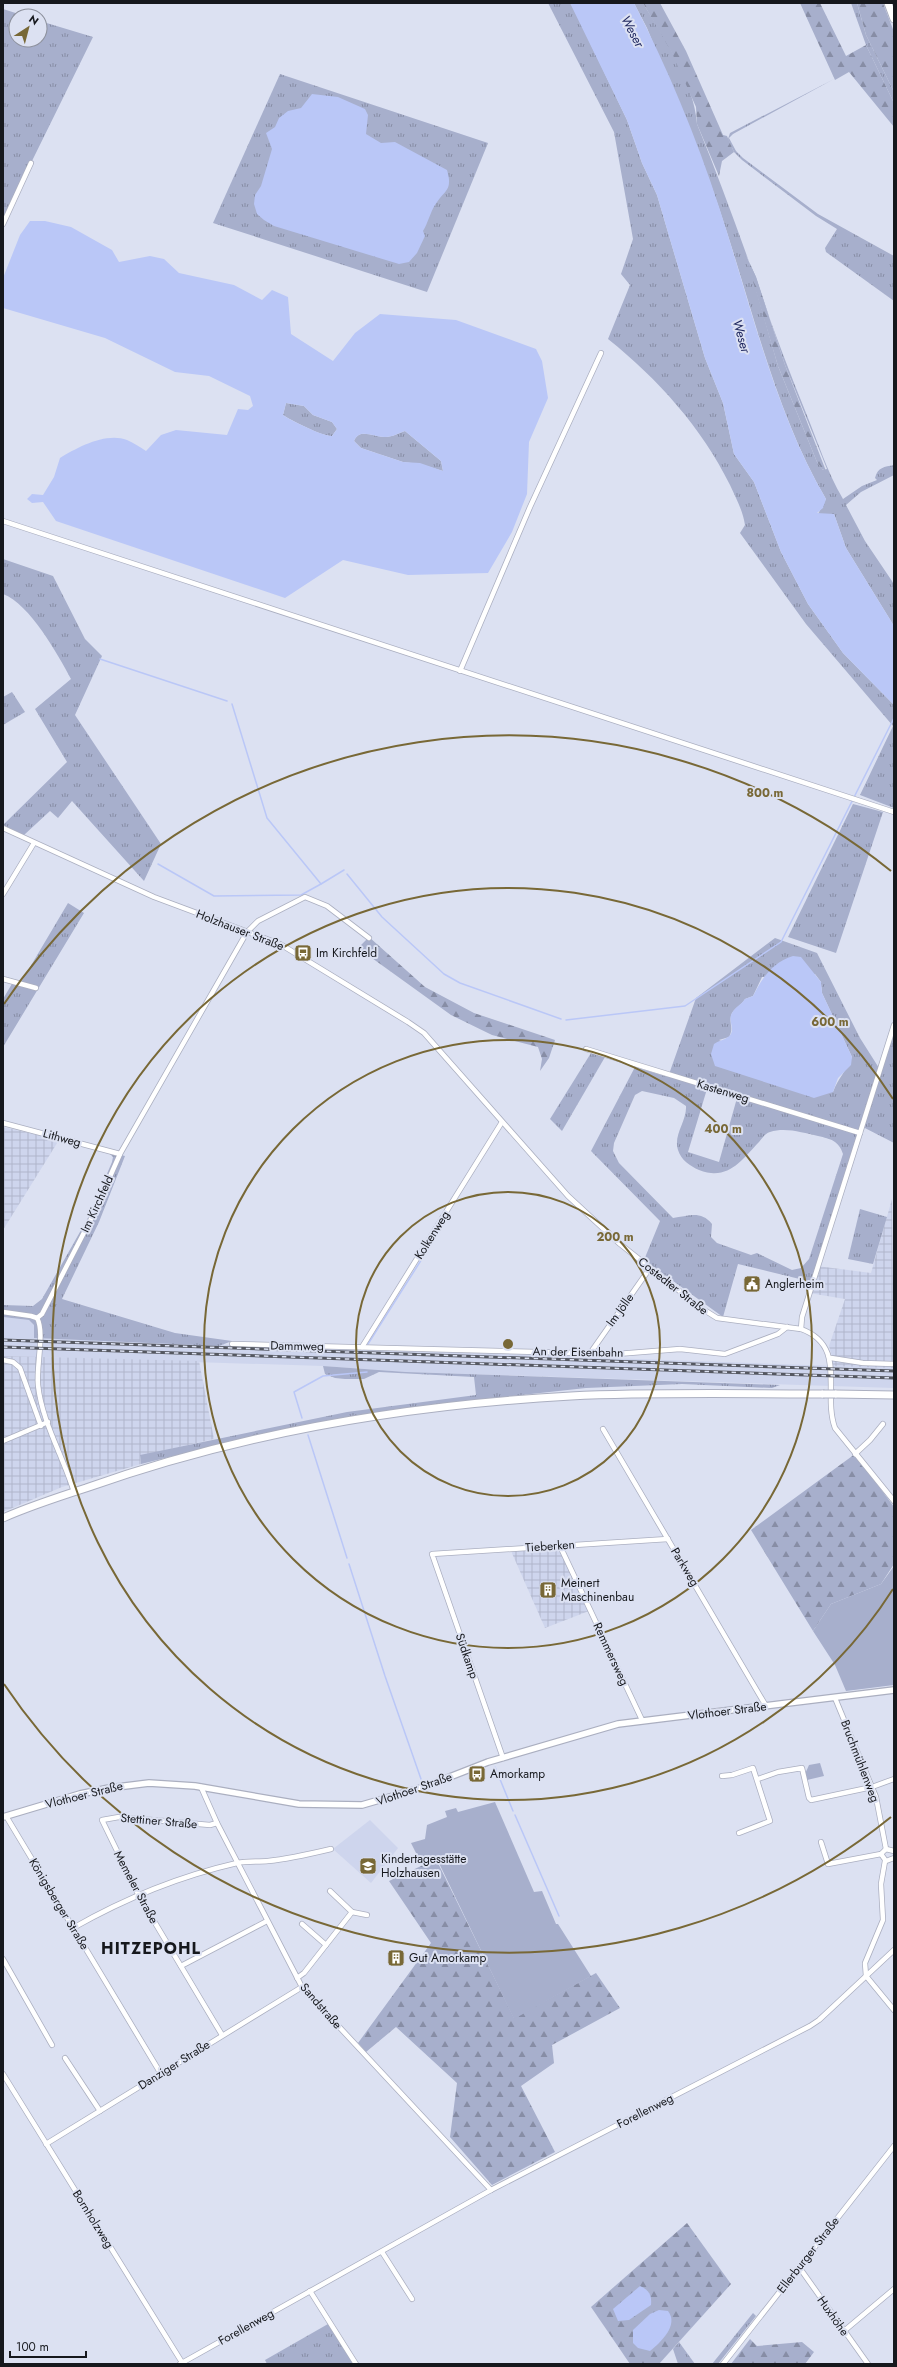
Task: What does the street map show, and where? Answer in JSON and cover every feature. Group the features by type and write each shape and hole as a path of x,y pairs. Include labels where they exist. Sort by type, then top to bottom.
{"main road":[{"path":"888,3 894,19"},
{"path":"3,1518 122,1475 237,1443 423,1410 573,1396 823,1394 894,1395"}],"street":[{"path":"3,224 31,163"},
{"path":"460,671 530,507 601,353"},
{"path":"3,521 894,812"},
{"name":"Holzhauser Straße","path":"3,828 146,894 280,944 303,957 424,1033 502,1122"},
{"path":"3,894 34,843"},
{"path":"247,932 258,921 305,897 327,906 369,938"},
{"name":"Im Kirchfeld","path":"37,1318 42,1314 69,1263 120,1154 247,932"},
{"path":"3,979 36,988"},
{"path":"801,1329 802,1317 894,1025"},
{"name":"Kastenweg","path":"586,1049 860,1133"},
{"name":"Costedter Straße","path":"502,1122 568,1196 614,1239 701,1308 717,1318 801,1329 811,1333 819,1339 831,1358"},
{"name":"Kolkenweg","path":"362,1347 502,1122"},
{"name":"Lithweg","path":"3,1123 120,1154"},
{"name":"Im Jölle","path":"591,1352 650,1268"},
{"path":"3,1312 37,1318 40,1330 38,1384 48,1422 74,1492"},
{"name":"An der Eisenbahn","path":"362,1347 633,1353 680,1348 725,1354 772,1337 788,1327"},
{"name":"Dammweg","path":"232,1344 362,1347"},
{"path":"894,1364 863,1363 831,1358 831,1416 835,1428 854,1454 894,1500"},
{"path":"3,1360 13,1362 20,1368 41,1426"},
{"path":"3,1441 48,1422"},
{"path":"854,1454 870,1440 883,1424"},
{"name":"Parkweg","path":"603,1429 766,1706"},
{"name":"Tieberken","path":"432,1554 668,1538"},
{"name":"Remmersweg","path":"560,1546 642,1720"},
{"name":"Südkamp","path":"432,1554 503,1758"},
{"name":"Vlothoer Straße","path":"4,1817 80,1794 128,1785 170,1783 299,1804 362,1805 424,1787 503,1758 587,1732 642,1720 894,1690"},
{"name":"Bruchmühlenweg","path":"836,1698 872,1787 886,1849"},
{"path":"722,1776 753,1768 758,1779 770,1821 739,1833"},
{"path":"758,1779 778,1772 802,1768 809,1798 811,1800 872,1787 894,1779"},
{"name":"Sandstraße","path":"201,1787 237,1864 302,1987 491,2190"},
{"name":"Königsberger Straße","path":"4,1817 74,1928 161,2074"},
{"name":"Stettiner Straße","path":"102,1820 119,1817 210,1825 217,1823"},
{"name":"Memeler Straße","path":"102,1820 139,1896 222,2035"},
{"path":"821,1842 828,1864 882,1854 886,1849 894,1851"},
{"path":"74,1928 102,1912 180,1880 237,1864 268,1861 331,1849"},
{"path":"882,1854 885,1861 881,1884 883,1920 865,1963 866,1976 894,2010"},
{"path":"885,1861 893,1861"},
{"path":"330,1891 352,1912 367,1915"},
{"path":"297,1978 304,1973 352,1912"},
{"path":"181,1966 267,1921"},
{"path":"302,1924 326,1945"},
{"name":"Forellenweg","path":"182,2364 491,2190 810,2026 819,2020 894,1950"},
{"path":"3,1959 52,2045"},
{"name":"Danziger Straße","path":"46,2144 302,1987"},
{"path":"66,2058 100,2111"},
{"name":"Bornholzweg","path":"3,2074 182,2364"},
{"name":"Ellerburger Straße","path":"723,2364 894,2146"},
{"path":"382,2252 412,2299"},
{"name":"Huxhöhe","path":"799,2267 868,2364"},
{"path":"844,2331 894,2289"},
{"path":"310,2291 356,2364"}],"shaded area":[{"path":"3,1127 59,1140 3,1230"},
{"path":"892,1199 894,1368 832,1366 832,1357 829,1346 845,1299 809,1293 817,1266 871,1273"},
{"path":"3,1317 29,1320 34,1325 34,1338 894,1368 894,1388 406,1372 323,1366 3,1356"},
{"path":"3,1356 199,1361 214,1439 140,1456 141,1464 62,1487 3,1512"},
{"path":"558,1548 589,1611 545,1628 511,1551"},
{"name":"Kindertagesstätte Holzhausen","path":"370,1820 398,1848 371,1883 333,1849"}],"green space":[{"path":"548,3 570,3 573,7 627,120 642,163 657,195 705,358 723,403 734,454 754,482 781,552 808,604 843,653 894,705 894,808 860,795 893,726 806,624 740,533 745,525 737,500 719,464 692,424 661,388 626,354 608,339 630,285 621,274 633,239 614,132"},
{"path":"634,3 643,3 669,46 684,76 695,108 697,124 749,262 746,255 778,366 817,462 823,470 827,469 785,365 770,319 823,457 843,499 862,486 877,480 875,478 876,474 882,468 894,465 894,475 861,492 846,505 865,541 894,584 894,626 846,548 834,514 818,514 826,499 792,430 765,356 711,185 694,140 647,28"},
{"path":"643,3 660,3 686,51 723,135 727,136 734,152 722,161 719,176 697,124 696,107 672,53"},
{"path":"800,3 820,3 846,56 866,45 894,103 894,127 849,72 835,80"},
{"path":"851,3 857,3 866,35 894,92 894,103 866,45"},
{"path":"857,3 883,3 894,32 894,92 866,35"},
{"path":"3,9 8,11 8,48 48,48 48,23 93,37 31,163 3,228"},
{"path":"280,74 488,143 427,292 213,223"},
{"path":"834,79 733,134 729,138 736,151 743,158 818,214 894,256 894,301 826,252 825,248 837,229 816,216 742,160 734,152 728,139 730,133"},
{"path":"744,251 756,277 785,365 826,471 822,469 817,462 778,366"},
{"path":"286,403 304,406 313,415 332,422 337,429 332,436 328,436 299,424 283,415"},
{"path":"405,431 441,461 443,471 420,464 403,462 361,448 354,441 357,437 364,434 386,437"},
{"path":"3,559 53,576 85,639 102,656 75,715 161,844 144,881 72,801 58,818 50,811 24,835 3,825 67,762 35,709 71,679 51,644 33,619 23,608 3,594"},
{"path":"12,692 25,712 3,725 3,697"},
{"path":"853,804 883,812 836,953 788,937"},
{"path":"68,903 84,913 3,1047 3,999 13,982 20,984"},
{"path":"369,937 425,987 474,1013 555,1040 549,1058 540,1071 542,1059 538,1047 492,1035 451,1015 358,948"},
{"path":"775,938 817,953 860,1038 879,1068 894,1022 894,1143 861,1126 812,1282 738,1264 723,1317 644,1260 660,1221 591,1151 635,1067 668,1077 696,998","holes":["815,974 821,982 822,993 852,1057 848,1066 837,1082 833,1092 719,1040 729,1037 731,1031 732,1014 745,999 753,996 762,977","707,1089 737,1098 719,1162 688,1152","642,1091 674,1098 686,1106 686,1112 677,1139 678,1150 681,1157 689,1165 709,1173 718,1173 733,1167 740,1162 767,1133 770,1132 782,1130 794,1131 827,1138 837,1143 843,1154 809,1259 801,1268 792,1270 757,1253 751,1255 717,1243 711,1237 712,1224 699,1215 673,1218 619,1163 613,1151 614,1143 635,1095"]},
{"path":"591,1053 605,1057 562,1131 550,1119"},
{"path":"108,1152 125,1156 99,1222 62,1299 175,1333 232,1341 219,1346 34,1338 34,1325 29,1320 3,1317 3,1305 33,1306 42,1299 89,1216 112,1162 113,1157"},
{"path":"860,1209 887,1217 873,1264 848,1259"},
{"path":"323,1366 406,1372 780,1385 772,1388 682,1384 586,1388 477,1400 348,1417 230,1442 141,1464 140,1455 347,1412 476,1395 474,1377 379,1372 364,1379 345,1379 335,1378 325,1374"},
{"path":"855,1454 894,1507 894,1564 881,1584 831,1604 813,1631 751,1530"},
{"path":"894,1566 894,1685 846,1691 835,1665 813,1631 831,1604 881,1584"},
{"path":"820,1763 824,1776 807,1780 805,1774 809,1765"},
{"path":"495,1802 534,1892 542,1891 556,1924 558,1924 591,1976 514,2019 437,1859 422,1865 411,1843 425,1839 427,1825 447,1817 445,1811 456,1808 458,1812"},
{"path":"436,1859 514,2018 596,1973 620,2008 552,2045 554,2063 521,2086 555,2152 492,2185 450,2137 457,2083 396,2027 366,2052 358,2043 431,1943 389,1881"},
{"path":"687,2223 731,2284 659,2364 630,2364 591,2307"},
{"path":"753,2313 756,2316 718,2364 712,2364"},
{"path":"328,2324 354,2364 267,2364 265,2360"},
{"path":"750,2339 757,2346 802,2342 814,2352 805,2364 731,2364"},
{"path":"679,2342 695,2364 678,2364 673,2349"}],"water":[{"name":"Weser","path":"570,3 634,3 658,53 681,103 710,181 778,394 808,466 826,499 823,508 817,513 834,514 846,548 894,626 894,705 843,653 808,604 781,552 754,482 734,454 723,403 705,358 657,195 642,163 627,120"},
{"path":"312,94 338,97 365,109 368,115 366,134 381,143 395,142 447,170 449,182 447,189 433,208 423,231 425,236 417,253 409,262 399,264 274,226 257,214 254,204 255,195 261,186 272,149 266,133 275,127 279,118 288,111 301,108"},
{"path":"30,221 45,221 71,227 112,250 119,262 150,256 164,259 179,273 234,285 262,300 272,290 288,297 291,334 333,361 355,333 380,314 456,320 536,349 542,361 548,398 529,442 527,494 512,532 488,573 408,575 343,560 285,598 56,521 43,502 32,503 27,499 32,494 43,495 54,477 60,458 84,445 101,439 119,438 127,440 146,451 161,435 176,430 227,435 238,409 248,410 253,406 250,396 209,376 175,372 105,338 3,308 3,278 20,235","holes":["286,403 304,406 313,415 332,422 337,429 332,436 328,436 292,421 283,415","405,431 441,461 443,471 420,463 403,462 361,448 354,441 357,437 364,434 386,437"]},
{"path":"793,956 801,957 821,982 822,993 852,1057 851,1065 838,1078 833,1092 814,1098 715,1066 711,1054 714,1044 731,1035 731,1016 735,1009 745,999 753,996 764,977 774,967 780,962"},
{"path":"640,2286 646,2289 649,2293 651,2305 629,2320 618,2321 613,2309"},
{"path":"659,2310 668,2311 671,2316 670,2327 667,2333 650,2351 638,2348 633,2343 633,2330 650,2314"}],"waterway":[{"path":"100,659 227,701"},
{"path":"232,704 267,818 321,884 344,870"},
{"path":"566,1020 685,1006 781,942 894,718"},
{"path":"158,864 214,896 301,895 321,884"},
{"path":"347,874 382,917 444,974 460,983 561,1019"},
{"path":"368,1344 432,1243"},
{"path":"302,1418 294,1392 323,1376 367,1372"},
{"path":"308,1435 347,1558"},
{"path":"349,1564 385,1676 421,1779"},
{"path":"495,1767 513,1811"},
{"path":"515,1815 559,1916"}],"railway":[{"path":"3,1340 894,1371"},
{"path":"3,1347 894,1378"}],"place":[{"name":"Im Kirchfeld","path":"303,953"},
{"name":"Anglerheim","path":"752,1284"},
{"name":"Meinert Maschinenbau","path":"548,1590"},
{"name":"Amorkamp","path":"477,1774"},
{"name":"Kindertagesstätte Holzhausen","path":"368,1866"},
{"name":"Gut Amorkamp","path":"396,1958"}],"district":[{"name":"HITZEPOHL","path":"151,1948"}]}
